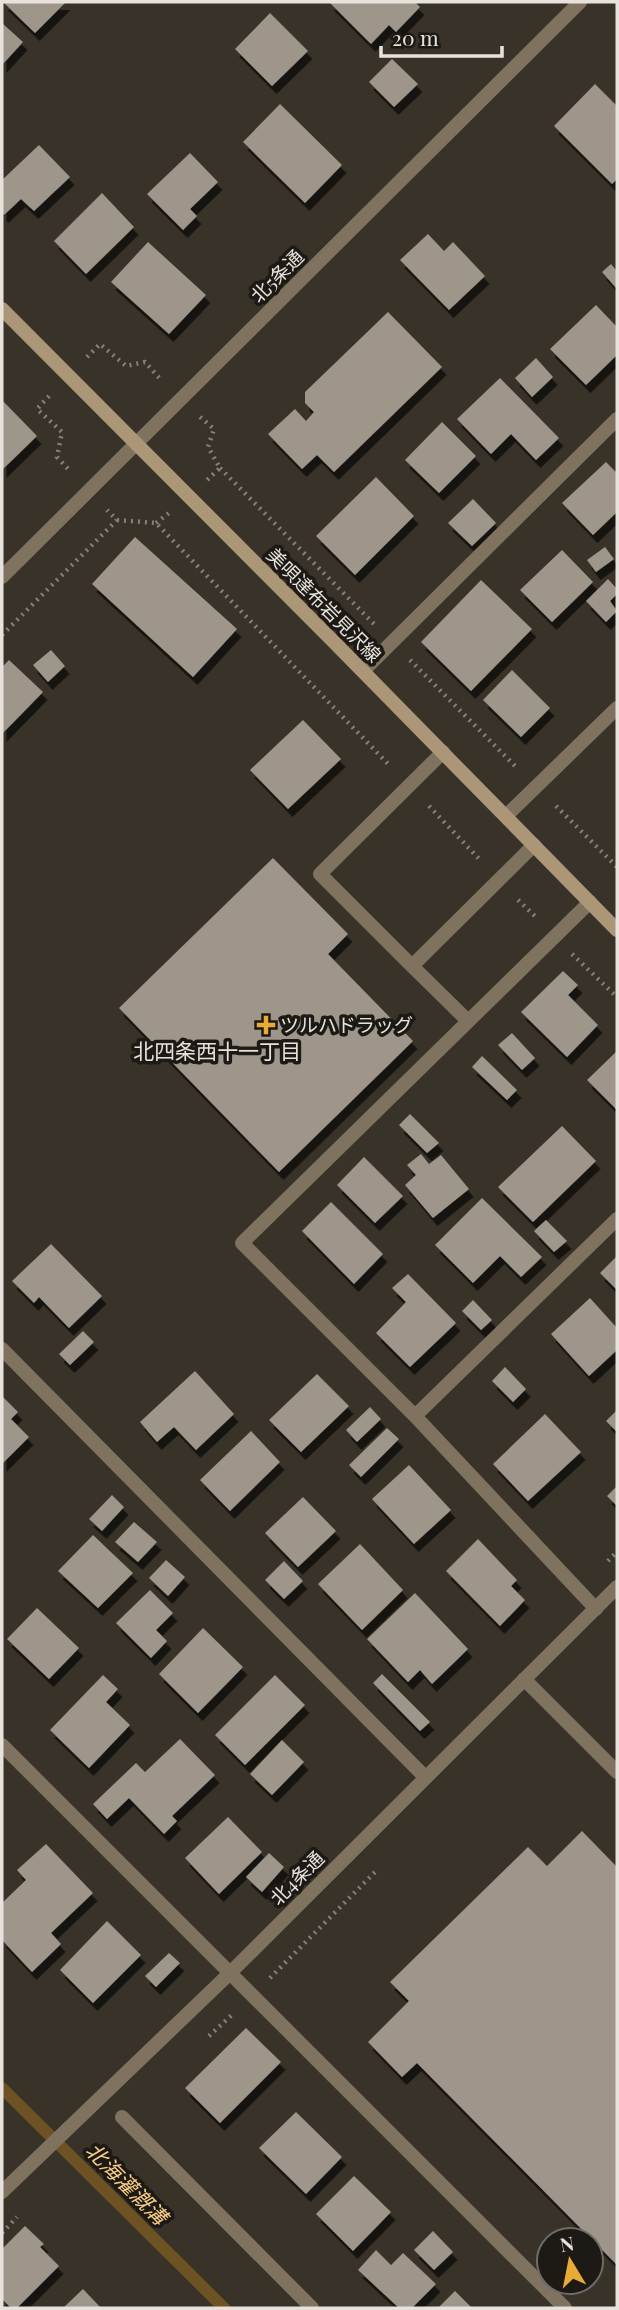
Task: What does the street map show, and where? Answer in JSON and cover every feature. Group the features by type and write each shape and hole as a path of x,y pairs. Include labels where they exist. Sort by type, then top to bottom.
{"main road":[{"name":"美唄達布岩見沢線","path":"2,309 617,930"}],"street":[{"name":"北5条通","path":"2,577 580,2"},
{"path":"363,671 617,418"},
{"path":"506,816 617,708"},
{"path":"443,752 320,874 468,1021"},
{"path":"412,966 534,845"},
{"path":"590,902 242,1242 415,1416 596,1609"},
{"path":"415,1416 617,1219"},
{"path":"2,1349 425,1777"},
{"name":"北4条通","path":"2,2192 229,1974 617,1587"},
{"path":"524,1679 617,1772"},
{"path":"2,1745 565,2308"},
{"path":"122,2117 312,2308"}],"path":[{"path":"220,468 617,867"},
{"path":"89,490 117,520 156,523 499,880 617,997"},
{"path":"2,635 117,520"}],"building":[{"path":"3,2 66,2 35,33"},
{"path":"329,2 415,2 420,7 396,32 389,25 371,44"},
{"path":"270,13 308,51 272,86 235,49"},
{"path":"2,23 23,42 2,65"},
{"path":"392,59 418,84 394,107 369,82"},
{"path":"595,84 617,106 617,179 612,184 554,126"},
{"path":"280,104 342,165 305,203 243,142"},
{"path":"39,145 70,177 34,211 21,199 4,215 2,180"},
{"path":"190,153 218,182 190,209 197,216 183,230 147,194"},
{"path":"102,193 134,227 86,274 54,241"},
{"path":"428,234 444,251 453,242 485,276 449,310 400,260"},
{"path":"148,242 206,295 169,334 111,282"},
{"path":"611,264 617,271 617,289 602,272"},
{"path":"596,305 617,327 617,355 586,385 550,349"},
{"path":"388,312 442,367 334,472 317,455 302,469 268,434 295,409 306,421 314,412 305,403 305,392"},
{"path":"536,358 553,377 532,397 515,378"},
{"path":"500,378 559,438 536,460 511,434 491,454 457,419"},
{"path":"2,400 37,436 2,470"},
{"path":"442,422 476,456 439,493 405,460"},
{"path":"606,462 617,473 617,512 593,535 562,503"},
{"path":"376,477 414,516 355,575 316,536"},
{"path":"473,499 496,523 472,546 448,523"},
{"path":"135,537 237,629 193,677 92,584"},
{"path":"605,547 614,559 596,572 587,560"},
{"path":"562,550 593,582 552,622 520,590"},
{"path":"608,579 617,589 617,594 610,601 617,611 606,622 586,601"},
{"path":"481,580 532,629 471,691 421,642"},
{"path":"51,650 65,666 48,682 33,665"},
{"path":"9,660 43,692 2,734 2,667"},
{"path":"512,670 550,708 521,737 483,700"},
{"path":"303,720 341,759 288,809 250,770"},
{"name":"ツルハドラッグ","path":"273,858 348,934 328,954 413,1041 279,1172 119,1008"},
{"path":"563,971 578,985 568,995 598,1025 567,1057 521,1012"},
{"path":"512,1033 535,1058 522,1070 498,1045"},
{"path":"617,1051 617,1110 587,1080"},
{"path":"482,1056 517,1090 507,1100 472,1067"},
{"path":"410,1114 439,1143 427,1153 399,1125"},
{"path":"562,1126 596,1161 533,1222 498,1187"},
{"path":"421,1154 429,1164 441,1155 469,1189 433,1218 405,1185 416,1175 407,1165"},
{"path":"364,1157 403,1196 375,1223 337,1185"},
{"path":"482,1198 542,1257 521,1277 500,1256 473,1283 435,1245"},
{"path":"331,1202 383,1254 354,1284 302,1231"},
{"path":"546,1220 567,1241 554,1252 534,1231"},
{"path":"51,1244 102,1296 69,1328 39,1297 34,1303 12,1281"},
{"path":"617,1256 617,1290 600,1273"},
{"path":"408,1274 456,1323 410,1367 376,1333 406,1302 392,1288"},
{"path":"590,1298 617,1328 617,1350 589,1376 551,1334"},
{"path":"473,1300 492,1320 481,1330 462,1311"},
{"path":"83,1331 94,1342 70,1365 59,1354"},
{"path":"505,1367 526,1389 513,1402 492,1381"},
{"path":"195,1371 234,1414 196,1450 174,1427 157,1442 140,1422"},
{"path":"317,1374 349,1406 301,1452 269,1420"},
{"path":"2,1396 18,1412 11,1419 29,1437 2,1464"},
{"path":"370,1407 381,1419 357,1442 346,1430"},
{"path":"617,1410 617,1432 606,1421"},
{"path":"545,1414 581,1452 528,1501 493,1464"},
{"path":"387,1428 399,1439 361,1477 349,1465"},
{"path":"251,1431 280,1462 230,1511 200,1480"},
{"path":"409,1465 451,1510 414,1544 372,1499"},
{"path":"617,1486 617,1506 607,1496"},
{"path":"112,1495 124,1507 102,1531 89,1519"},
{"path":"303,1497 336,1531 298,1567 265,1533"},
{"path":"134,1522 157,1542 138,1562 115,1542"},
{"path":"93,1535 133,1573 98,1608 58,1571"},
{"path":"478,1539 517,1580 511,1586 525,1600 500,1626 446,1571"},
{"path":"360,1544 403,1590 362,1630 318,1584"},
{"path":"166,1560 185,1577 168,1596 149,1578"},
{"path":"284,1561 303,1581 284,1599 265,1580"},
{"path":"150,1590 173,1613 156,1630 167,1641 151,1658 116,1623"},
{"path":"415,1593 468,1649 432,1684 420,1670 408,1682 367,1639"},
{"path":"37,1608 79,1648 49,1679 7,1639"},
{"path":"203,1628 243,1667 198,1713 159,1674"},
{"path":"382,1674 430,1722 420,1731 373,1683"},
{"path":"103,1675 118,1689 106,1702 130,1725 89,1768 50,1730"},
{"path":"275,1675 305,1705 245,1765 215,1735"},
{"path":"180,1739 215,1775 172,1816 177,1821 164,1834 129,1798 107,1819 93,1804 136,1763 145,1772"},
{"path":"282,1740 304,1762 272,1795 250,1774"},
{"path":"228,1817 262,1852 219,1894 185,1858"},
{"path":"582,1831 617,1867 617,2265 605,2253 605,2226 578,2226 417,2063 402,2077 368,2042 409,2001 390,1982 528,1847 547,1866"},
{"path":"46,1844 93,1893 51,1933 61,1944 32,1972 2,1940 2,1903 26,1880 17,1870"},
{"path":"269,1853 284,1867 262,1892 246,1877"},
{"path":"107,1921 141,1955 93,2003 60,1970"},
{"path":"169,1953 180,1963 156,1987 145,1976"},
{"path":"246,2028 281,2062 220,2123 185,2088"},
{"path":"296,2112 342,2157 306,2194 259,2148"},
{"path":"354,2176 391,2212 353,2251 316,2214"},
{"path":"25,2226 44,2244 40,2247 59,2266 17,2308 11,2308 2,2299 2,2249"},
{"path":"433,2231 453,2252 434,2270 414,2250"},
{"path":"376,2250 391,2265 403,2253 436,2284 412,2308 399,2308 358,2270"},
{"path":"83,2289 101,2308 63,2308"},
{"path":"455,2291 472,2308 438,2308"}],"waterway":[{"name":"北海灌漑溝","path":"2,2088 224,2308"}],"place":[{"name":"ツルハドラッグ","path":"266,1025"}],"district":[{"name":"北四条西十一丁目","path":"217,1052"}]}
